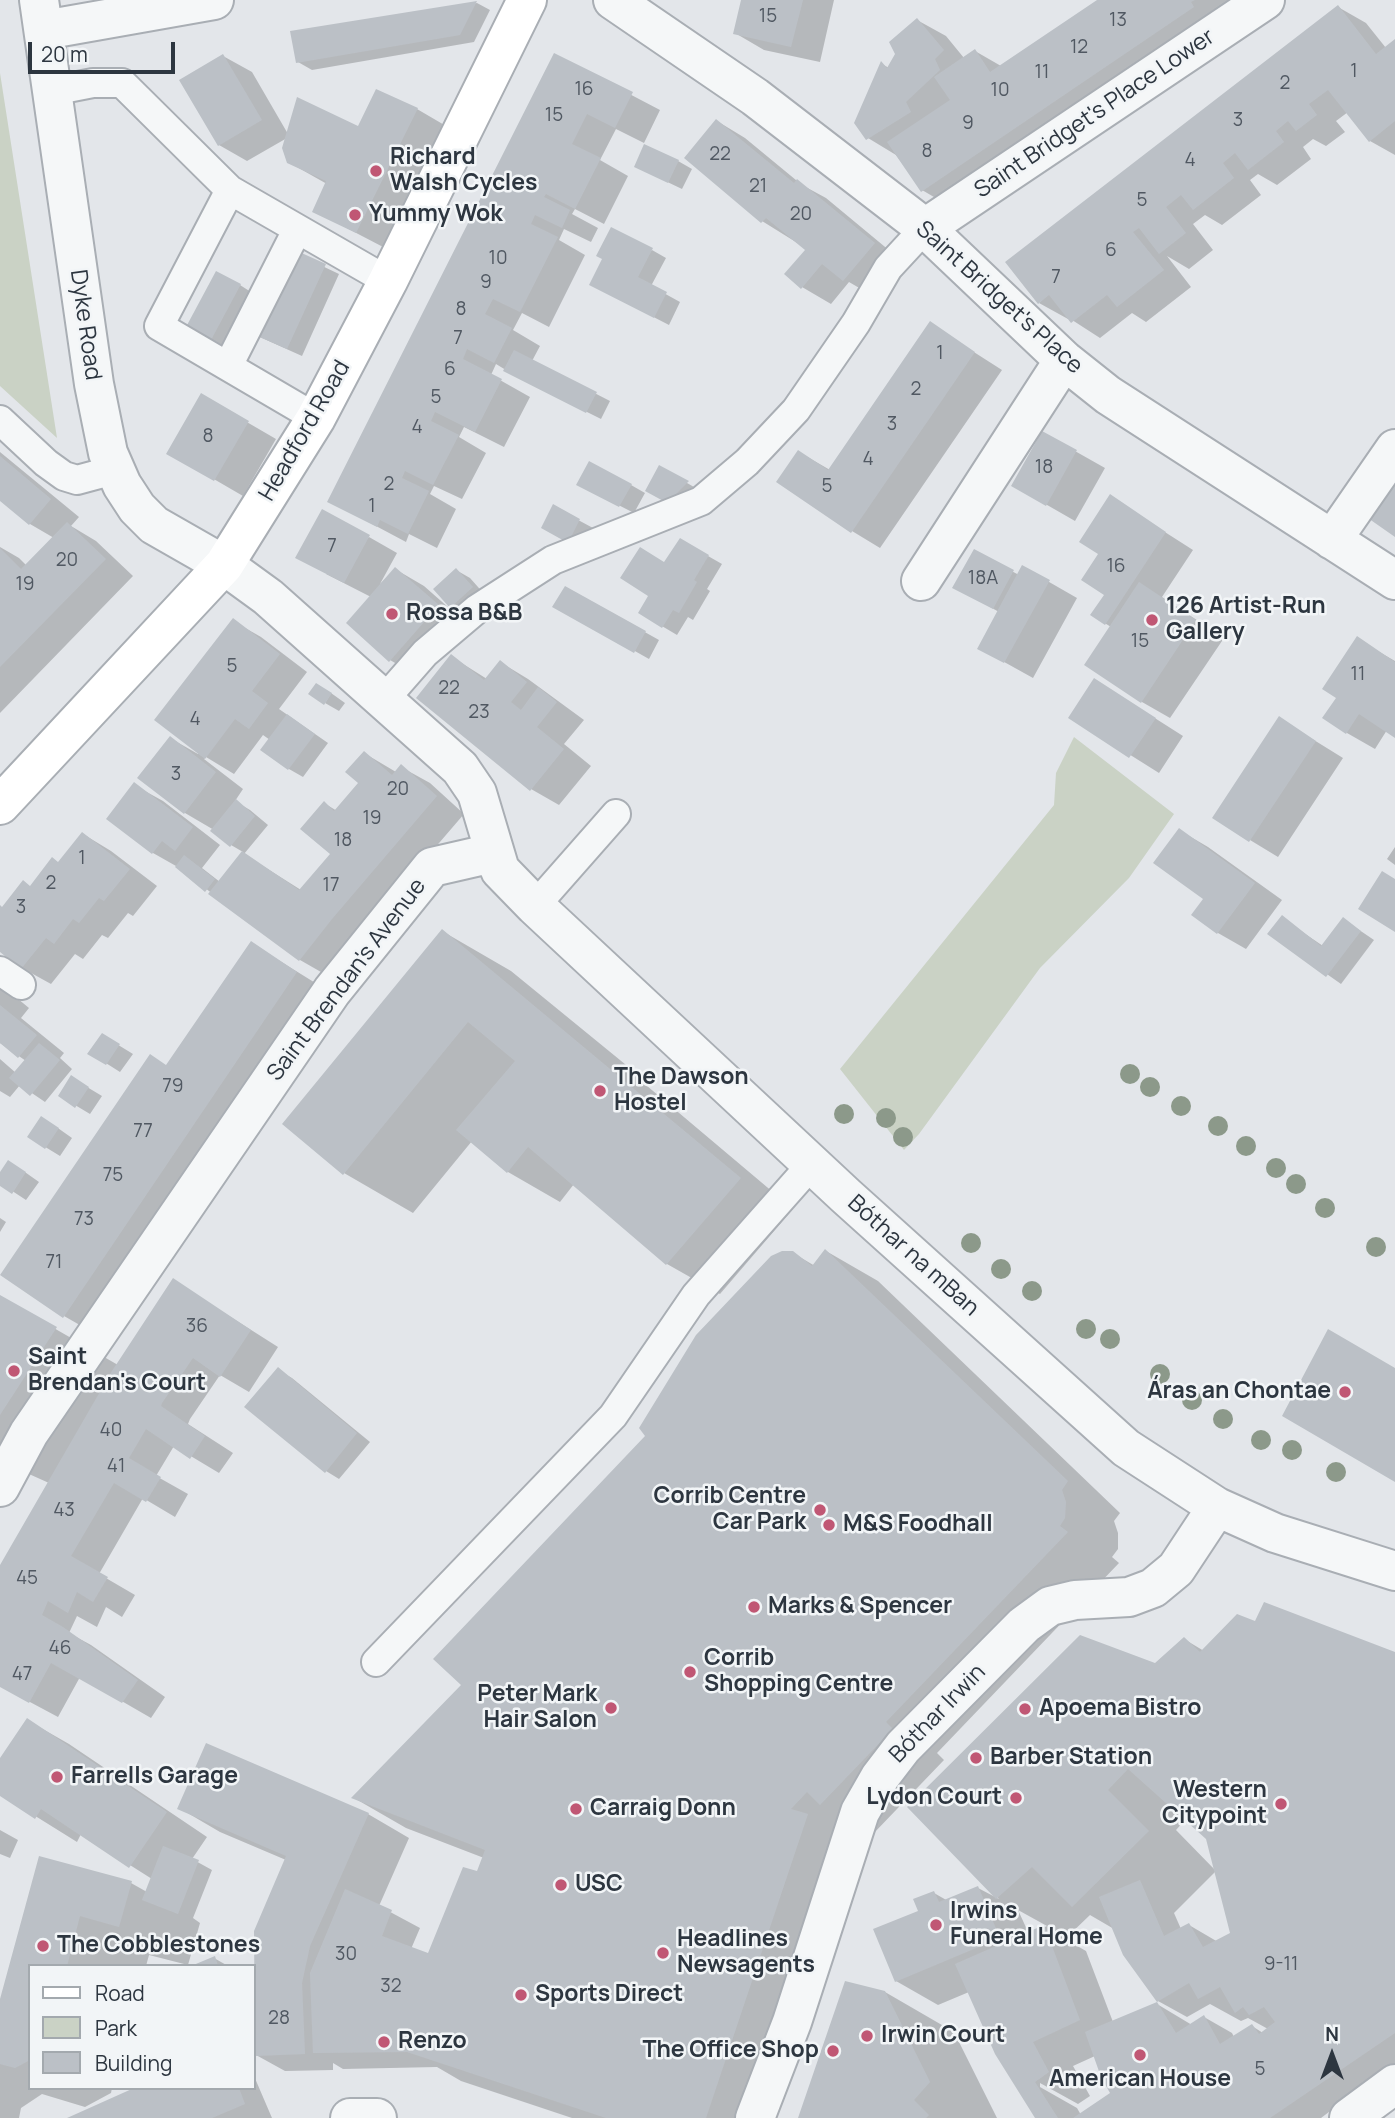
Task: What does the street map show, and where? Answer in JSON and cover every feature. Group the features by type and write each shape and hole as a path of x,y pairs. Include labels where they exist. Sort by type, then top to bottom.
{"main road":[{"name":"Headford Road","path":"0,805 224,565 316,418 388,281 527,0"}],"street":[{"name":"Dyke Road","path":"214,0 42,15 94,384 101,425 114,470 137,508 154,524 224,565"},
{"name":"Saint Bridget's Place","path":"613,0 755,97 925,228 1065,360 1108,395 1395,580"},
{"name":"Saint Bridget's Place Lower","path":"925,228 1265,0"},
{"path":"921,581 1065,360"},
{"path":"1332,540 1395,449"},
{"path":"224,565 268,597 460,768 477,793 493,852"},
{"name":"Bóthar na mBan","path":"493,852 500,870 535,905 812,1164 1126,1448 1217,1507 1275,1533 1395,1571"},
{"name":"Saint Brendan's Avenue","path":"1,1482 29,1433 332,991 432,867 493,852"},
{"name":"Bóthar Irwin","path":"755,2118 792,2022 860,1812 880,1777 903,1747 1024,1625 1050,1606 1075,1600 1129,1597 1153,1588 1176,1569 1217,1507"},
{"path":"1349,2118 1395,2084"},
{"path":"349,2118 377,2118"}],"lane":[{"path":"52,90 93,83 122,83 230,190 388,281"},
{"path":"230,190 159,326 316,418"},
{"path":"383,701 425,653 477,609 553,561 701,501 747,462 796,410 856,323 888,268 925,228"},
{"path":"228,366 297,230"},
{"path":"0,420 64,476 77,480 114,470"},
{"path":"535,905 616,814"},
{"path":"376,1662 613,1416 696,1295 812,1164"}],"green space":[{"path":"0,73 57,438 0,386"},
{"path":"1074,737 1174,814 1129,878 1040,968 919,1134 904,1150 840,1069 1054,805 1056,773"}],"building":[{"path":"741,0 803,0 791,47 733,34"},
{"path":"1097,0 1195,0 1191,2 1194,7 921,192 887,142 950,100 934,77 975,49 990,72"},
{"path":"477,1 460,35 296,63 290,31"},
{"path":"1338,5 1376,54 1395,39 1395,121 1369,142 1328,90 1309,104 1317,115 1296,131 1288,121 1276,131 1284,142 1248,170 1235,153 1223,163 1234,178 1193,210 1181,195 1166,207 1186,233 1159,254 1139,228 1133,232 1164,270 1117,307 1107,295 1071,323 1049,295 1038,304 1005,262"},
{"path":"917,18 944,50 935,59 940,70 906,102 911,112 866,140 854,123 881,61 887,68 895,54 889,42"},
{"path":"554,53 633,92 615,128 587,114 572,144 601,158 575,209 546,194 544,197 570,210 562,228 535,215 531,224 558,237 520,312 493,299 485,314 512,328 494,363 467,349 463,359 502,379 475,432 435,412 431,421 459,435 433,485 405,471 402,478 429,491 408,534 380,520 377,527 327,502"},
{"path":"223,54 262,120 218,146 179,80"},
{"path":"376,89 418,108 356,233 312,212 326,181 287,163 282,148 297,97 358,126"},
{"path":"716,119 794,183 797,179 875,243 843,281 822,264 801,289 784,274 805,250 766,218 761,223 684,158"},
{"path":"644,144 679,160 668,183 634,167"},
{"path":"611,227 653,248 638,277 667,292 654,318 589,285 602,259 596,256"},
{"path":"275,241 326,264 287,349 237,327"},
{"path":"216,271 241,284 211,340 186,327"},
{"path":"930,321 975,352 851,533 776,482 798,450 828,470"},
{"path":"514,350 597,392 586,413 503,371"},
{"path":"201,393 249,421 214,481 166,454"},
{"path":"1042,431 1077,450 1046,506 1011,486"},
{"path":"0,456 51,499 29,525 0,501"},
{"path":"589,461 632,484 619,507 576,485"},
{"path":"659,465 689,481 667,503 645,491"},
{"path":"1395,473 1395,537 1365,516"},
{"path":"1110,494 1166,532 1105,625 1090,615 1104,595 1081,580 1098,554 1079,542"},
{"path":"553,504 580,519 568,543 541,528"},
{"path":"322,509 370,535 344,583 295,558"},
{"path":"67,522 106,559 0,667 0,548 21,569"},
{"path":"680,538 709,555 679,613 673,610 662,628 638,613 648,596 620,578 640,547 664,562"},
{"path":"974,549 1014,570 993,609 952,588"},
{"path":"1022,565 1050,580 1004,663 977,649"},
{"name":"Rossa B&B","path":"395,567 439,605 389,662 346,623"},
{"path":"456,568 473,587 450,608 433,589"},
{"path":"1139,582 1196,620 1141,703 1084,665"},
{"path":"565,586 646,631 634,653 552,607"},
{"path":"233,618 280,654 252,691 268,703 249,729 235,719 205,759 154,720"},
{"path":"1357,636 1395,662 1395,738 1359,714 1346,734 1322,718 1336,698 1322,689"},
{"path":"451,654 484,680 500,660 527,682 511,702 521,710 538,687 557,702 537,727 564,749 530,791 416,698"},
{"path":"1094,678 1156,718 1129,758 1068,718"},
{"path":"316,683 332,693 324,705 308,694"},
{"path":"287,714 315,734 288,770 260,750"},
{"path":"1279,716 1316,741 1249,842 1212,818"},
{"path":"170,736 216,772 184,814 137,778"},
{"path":"364,751 392,775 401,764 437,796 299,961 208,894 242,851 299,890 330,854 300,829 324,801 334,811 358,783 345,772"},
{"path":"134,782 193,827 175,851 162,841 152,854 106,819"},
{"path":"236,799 255,816 230,847 210,831"},
{"path":"1179,828 1255,883 1217,934 1191,915 1203,899 1153,863"},
{"path":"82,832 130,869 104,901 99,898 79,923 73,919 54,944 46,938 21,969 0,952 0,905 2,907 23,880 30,886 52,857 58,862"},
{"path":"184,855 215,879 205,892 175,867"},
{"path":"1382,871 1395,879 1395,932 1358,909"},
{"path":"1282,915 1321,946 1343,917 1361,931 1326,977 1267,934"},
{"path":"442,929 741,1178 666,1265 528,1147 507,1173 456,1130 515,1061 468,1022 343,1175 282,1124"},
{"path":"251,941 297,972 63,1318 0,1275 150,1054 166,1065"},
{"path":"0,1005 37,1035 18,1058 0,1043"},
{"path":"102,1033 120,1044 106,1065 87,1054"},
{"path":"39,1043 60,1060 30,1096 9,1078"},
{"path":"71,1075 89,1087 75,1108 58,1096"},
{"path":"41,1116 59,1128 45,1149 27,1137"},
{"path":"8,1160 26,1172 12,1194 0,1186 0,1172"},
{"name":"Corrib Shopping Centre","path":"825,1249 1068,1481 1062,1490 1066,1502 1065,1518 1060,1526 1068,1532 886,1722 893,1729 820,1805 807,1792 791,1809 808,1814 706,2118 606,2118 407,2052 313,2053 310,1973 345,1889 392,1910 382,1936 428,1953 463,1867 477,1871 485,1850 351,1798 461,1685 433,1659 645,1436 639,1428 696,1335 771,1256 782,1251 793,1251 812,1266"},
{"path":"173,1278 251,1330 220,1377 193,1358 162,1403 161,1406 205,1436 190,1459 146,1429 129,1458 161,1477 146,1502 114,1483 71,1556 108,1577 93,1602 77,1592 68,1613 48,1601 42,1615 138,1680 122,1703 51,1663 29,1703 0,1687 0,1565 112,1371"},
{"name":"Saint Brendan's Court","path":"0,1295 57,1327 0,1415"},
{"name":"Áras an Chontae","path":"1328,1329 1395,1368 1395,1482 1282,1416"},
{"path":"278,1367 357,1433 325,1473 244,1407"},
{"path":"1264,1602 1395,1652 1395,2033 1270,2118 1073,2118 1110,2093 1101,2077 1085,2032 1157,2002 1123,1955 1099,1897 1140,1880 1164,1936 1189,1923 1203,1947 1230,1933 1206,1839 1128,1769 1108,1790 1149,1831 1072,1907 1032,1867 996,1899 907,1807 1080,1635 1155,1663 1184,1637 1200,1652 1237,1614 1255,1621","holes":["1189,1983 1198,1999 1220,1987 1235,2013 1243,2007 1249,2015 1264,2007 1275,2022 1259,2034 1252,2024 1220,2044 1204,2015 1176,2033 1157,2002"]},
{"name":"Farrells Garage","path":"27,1718 167,1812 129,1868 41,1809 35,1819 0,1796 0,1758"},
{"path":"206,1743 369,1813 310,1946 302,1983 305,2054 256,2056 254,1931 286,1856 177,1809"},
{"path":"163,1846 199,1860 178,1914 142,1900"},
{"name":"The Cobblestones","path":"39,1856 132,1881 119,1927 80,1916 68,1964 28,1964 28,2061 15,2068 0,2064 0,1999"},
{"path":"978,1886 1000,1938 895,1982 873,1929 918,1911 913,1899 934,1891 939,1902"},
{"path":"1044,1925 1080,2020 1033,2042 1049,2072 1035,2082 1058,2118 1035,2118 995,2054 955,1964"},
{"path":"215,1956 217,1964 196,1964"},
{"name":"Irwin Court","path":"845,1981 885,1991 930,2082 914,2100 929,2115 926,2118 798,2118"},
{"path":"130,2090 240,2090 245,2104 212,2118 67,2118"}],"place":[{"name":"Richard Walsh Cycles","path":"376,171"},
{"name":"Yummy Wok","path":"355,215"},
{"name":"Rossa B&B","path":"392,614"},
{"name":"126 Artist-Run Gallery","path":"1152,620"},
{"name":"The Dawson Hostel","path":"600,1091"},
{"name":"Saint Brendan's Court","path":"14,1371"},
{"name":"Áras an Chontae","path":"1345,1392"},
{"name":"Corrib Centre Car Park","path":"820,1510"},
{"name":"M&S Foodhall","path":"829,1525"},
{"name":"Marks & Spencer","path":"754,1607"},
{"name":"Corrib Shopping Centre","path":"690,1672"},
{"name":"Peter Mark Hair Salon","path":"611,1708"},
{"name":"Apoema Bistro","path":"1025,1709"},
{"name":"Barber Station","path":"976,1758"},
{"name":"Farrells Garage","path":"57,1777"},
{"name":"Lydon Court","path":"1016,1798"},
{"name":"Western Citypoint","path":"1281,1804"},
{"name":"Carraig Donn","path":"576,1809"},
{"name":"USC","path":"561,1885"},
{"name":"Irwins Funeral Home","path":"936,1925"},
{"name":"The Cobblestones","path":"43,1946"},
{"name":"Headlines Newsagents","path":"663,1953"},
{"name":"Sports Direct","path":"521,1995"},
{"name":"Irwin Court","path":"867,2036"},
{"name":"Renzo","path":"384,2042"},
{"name":"The Office Shop","path":"833,2051"},
{"name":"American House","path":"1140,2055"}]}
